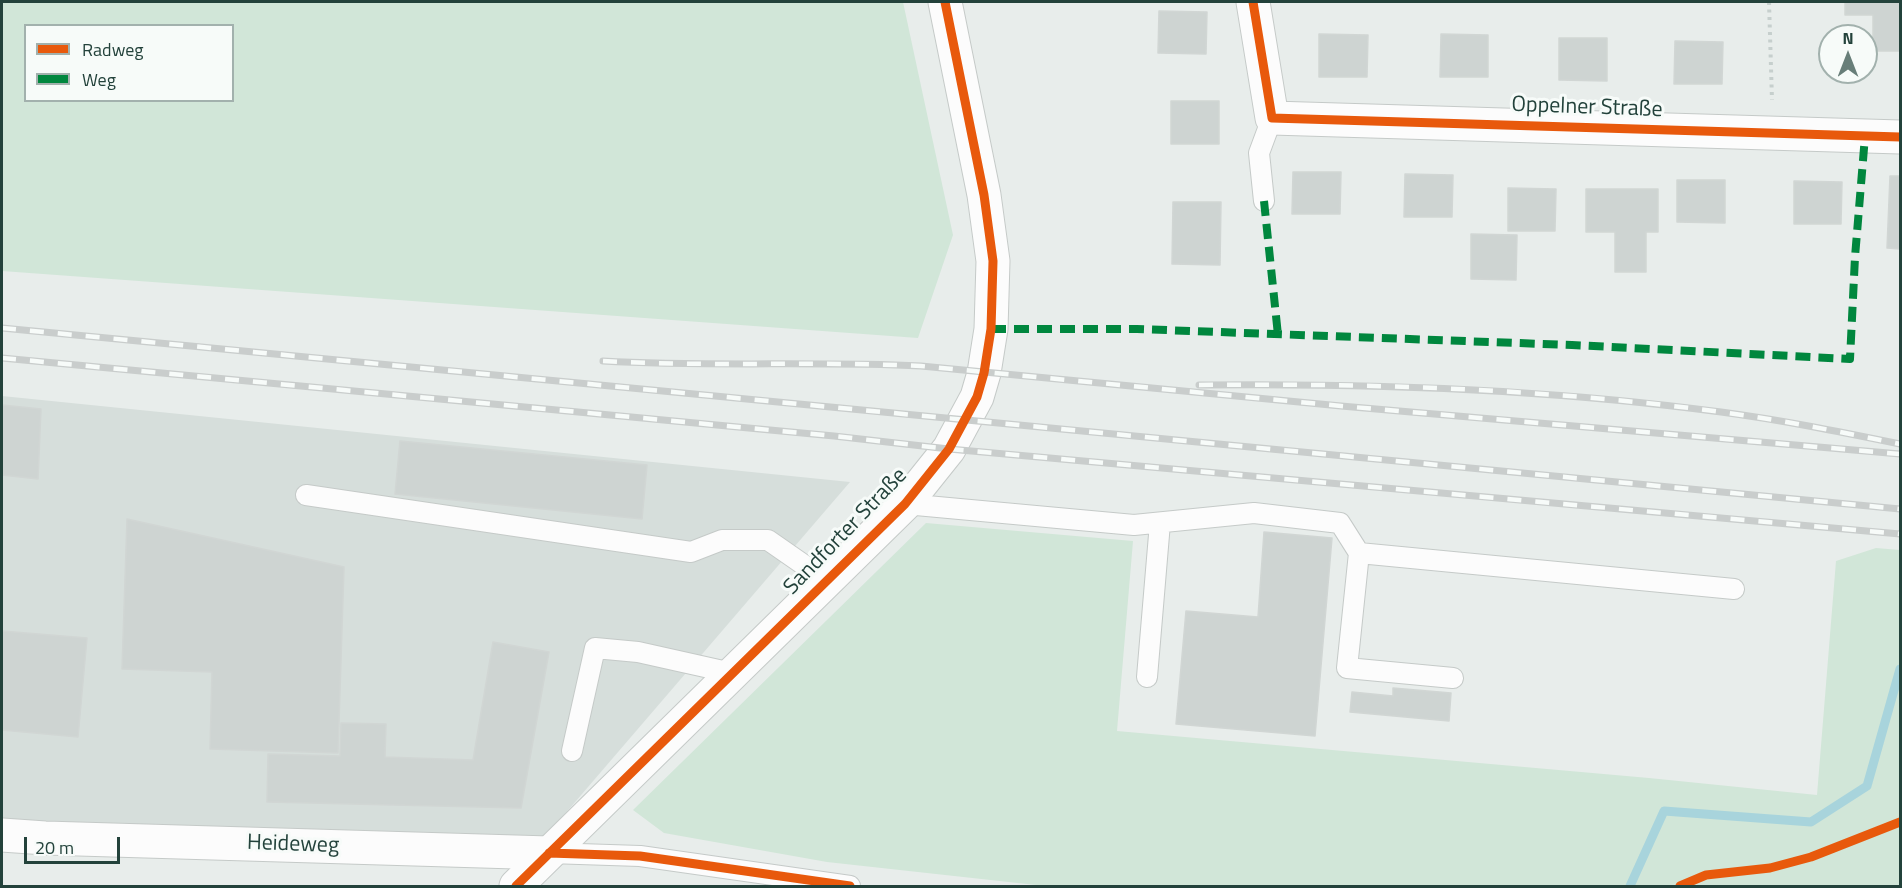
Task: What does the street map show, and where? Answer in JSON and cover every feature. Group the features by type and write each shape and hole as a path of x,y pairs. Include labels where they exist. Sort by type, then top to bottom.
{"street":[{"name":"Sandforter Straße","path":"516,886 905,504 949,448 976,397 984,373 991,329 993,261 984,195 945,2"},
{"path":"1253,2 1272,118"},
{"name":"Oppelner Straße","path":"1272,118 1900,137"},
{"name":"Heideweg","path":"2,835 549,853"}],"lane":[{"path":"1264,201 1260,153 1272,118"},
{"path":"306,495 691,552 722,540 768,540 827,581"},
{"path":"905,504 1134,525 1254,513 1340,523 1359,553 1347,668 1454,678"},
{"path":"1147,677 1160,523"},
{"path":"1359,553 1734,589"},
{"path":"572,751 595,648 638,652 732,674"},
{"path":"549,853 640,856 850,886"}],"path":[{"path":"1769,2 1773,133"}],"shaded area":[{"path":"2,396 850,482 521,865 2,851"}],"green space":[{"path":"2,2 903,2 953,235 918,338 2,271"},
{"path":"926,523 1133,541 1117,731 1817,795 1836,561 1876,548 1900,550 1900,886 1045,886 827,862 664,833 633,810"}],"building":[{"path":"1845,2 1900,2 1900,51 1878,51 1878,24 1873,24 1873,15 1845,15"},
{"path":"1159,11 1207,12 1206,54 1158,53"},
{"path":"1319,34 1368,35 1367,77 1319,77"},
{"path":"1441,34 1488,35 1488,77 1440,77"},
{"path":"1559,38 1607,38 1607,81 1559,80"},
{"path":"1675,41 1723,42 1722,84 1674,84"},
{"path":"1171,101 1219,101 1219,144 1171,144"},
{"path":"1293,172 1341,172 1340,214 1292,214"},
{"path":"1405,174 1453,175 1452,217 1404,217"},
{"path":"1890,176 1900,176 1900,249 1887,248"},
{"path":"1677,180 1725,180 1725,223 1677,222"},
{"path":"1794,181 1842,182 1841,224 1794,224"},
{"path":"1508,188 1556,189 1555,231 1508,231"},
{"path":"1586,189 1658,189 1658,232 1646,232 1646,272 1615,272 1615,232 1586,232"},
{"path":"1173,202 1221,202 1220,265 1172,264"},
{"path":"1471,234 1517,235 1516,280 1471,279"},
{"path":"2,405 41,409 38,479 2,475"},
{"path":"400,441 647,465 642,519 395,494"},
{"path":"127,519 344,567 338,753 210,749 212,672 122,669"},
{"path":"1264,532 1332,538 1315,736 1176,724 1186,611 1258,617"},
{"path":"2,631 87,638 78,737 2,730"},
{"path":"493,642 549,652 521,808 267,802 268,754 340,756 341,723 386,724 385,757 473,760"},
{"path":"1393,688 1451,693 1449,721 1350,712 1352,692 1393,696"}],"waterway":[{"path":"1630,886 1664,811 1811,822 1867,786 1900,669"}],"railway":[{"path":"2,328 1900,509"},
{"path":"2,358 834,436 949,449 1900,534"},
{"path":"603,361 921,366 1341,406 1900,454"},
{"path":"1199,385 1330,385 1461,389 1591,398 1744,415 1900,444"}],"marked path":[{"path":"991,329 1137,329 1572,345 1850,359 1855,257 1865,136"},
{"path":"1264,201 1278,335"}],"cycle path":[{"path":"516,886 905,504 949,449 977,397 984,373 991,329 993,261 984,195 945,2"},
{"path":"1253,2 1272,118 1900,137"},
{"path":"1680,886 1706,875 1770,868 1811,857 1900,822"},
{"path":"549,853 640,856 850,886"}]}
